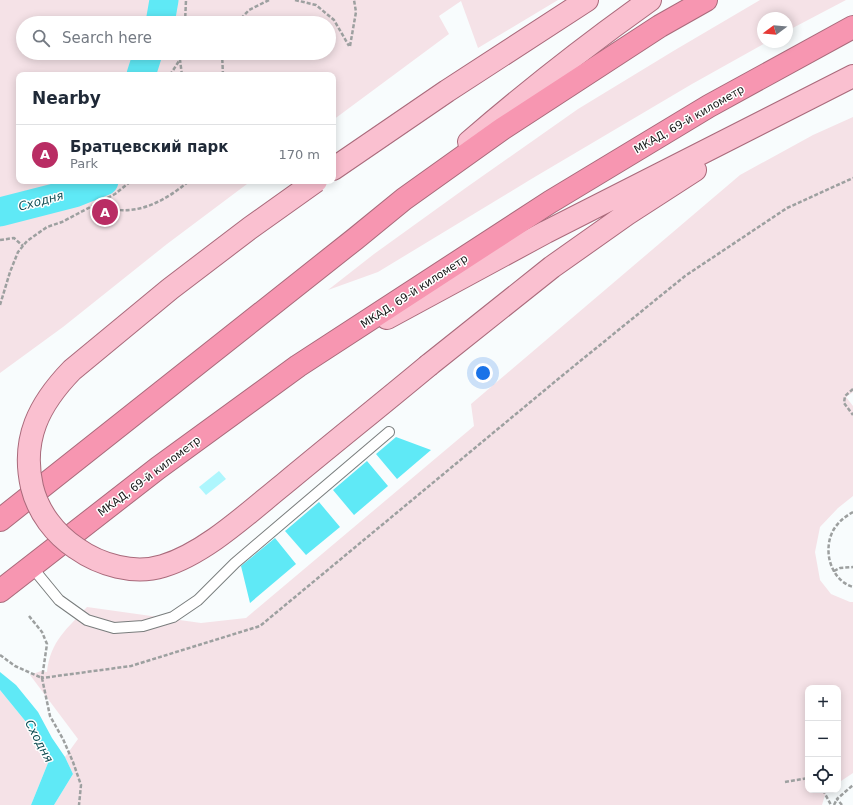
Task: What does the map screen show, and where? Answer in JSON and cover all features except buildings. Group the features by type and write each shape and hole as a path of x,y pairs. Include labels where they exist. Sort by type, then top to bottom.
{"highway":[{"path":"0,520 283,297 404,199 508,125 660,26 706,0"},
{"name":"МКАД, 69-й километр","path":"0,591 158,468 298,366 550,202 709,106 853,27"}],"main road":[{"path":"336,167 447,91 587,0"},
{"path":"404,199 508,109 624,18 650,0"},
{"path":"298,366 546,232 853,76"},
{"path":"312,184 250,228 170,289 72,370 59,382 49,395 34,424 30,439 28,456 29,472 38,504 46,519 57,532 82,553 112,566 146,569 162,567 178,561 207,545 249,513 429,365 552,267 627,214 806,101"}],"lane":[{"path":"31,566 59,600 87,620 114,628 143,626 173,617 198,600 235,563 390,432"}],"path":[{"path":"185,16 186,0"},
{"path":"244,16 250,10 269,0"},
{"path":"295,0 316,5 329,16"},
{"path":"336,23 350,46 356,12 354,0"},
{"path":"172,72 180,60"},
{"path":"180,60 182,72"},
{"path":"222,60 223,72"},
{"path":"0,655 11,664 42,678 131,666 260,626 551,385 686,276 787,208 853,178"},
{"path":"0,305 10,272 18,252 23,246 47,227 62,222 115,194 127,184"},
{"path":"103,200 119,210 146,208 175,193 186,184"},
{"path":"0,240 14,238 23,246"},
{"path":"853,389 845,396 844,403 853,414"},
{"path":"853,512 843,518 834,530 828,547 831,565 836,576 846,584 853,587"},
{"path":"834,572 840,568 853,566"},
{"path":"29,616 42,632 47,644 42,678 50,716 66,745 80,785 79,805"},
{"path":"785,782 805,779"},
{"path":"834,805 838,799 853,785"},
{"path":"825,793 831,805"},
{"path":"838,799 842,805"}],"shaded area":[{"path":"0,0 558,0 478,48 461,1 439,16 449,34 336,118 336,72 16,72 16,184 247,184 167,244 63,327 0,373"},
{"path":"760,0 846,0 793,28 793,12 757,12 757,48 692,84 533,178 378,272 328,290 374,254 578,109"},
{"path":"853,117 853,392 846,397 853,406 853,496 838,508 820,527 815,552 820,580 831,594 853,602 853,773 841,781 841,685 805,685 805,793 826,793 822,805 54,805 73,774 65,757 78,739 30,675 41,671 47,672 49,661 56,643 87,607 201,623 246,618 474,426 471,404 740,175 813,135"},
{"path":"0,690 31,728 48,763 31,805 0,805"}],"water":[{"path":"396,437 431,450 397,479 376,454"},
{"path":"367,461 388,486 354,515 333,490"},
{"path":"319,502 340,527 306,555 285,531"},
{"path":"275,538 296,564 250,603 241,566"},
{"path":"0,672 16,685 38,712 52,738 65,757 73,774 54,805 31,805 48,763 31,728 0,690"}],"waterway":[{"name":"Сходня","path":"161,16 164,0"},
{"name":"Сходня","path":"142,72 146,60"},
{"name":"Сходня","path":"0,212 74,193 96,184"}],"place":[{"name":"Братцевский парк","path":"105,212"}]}
